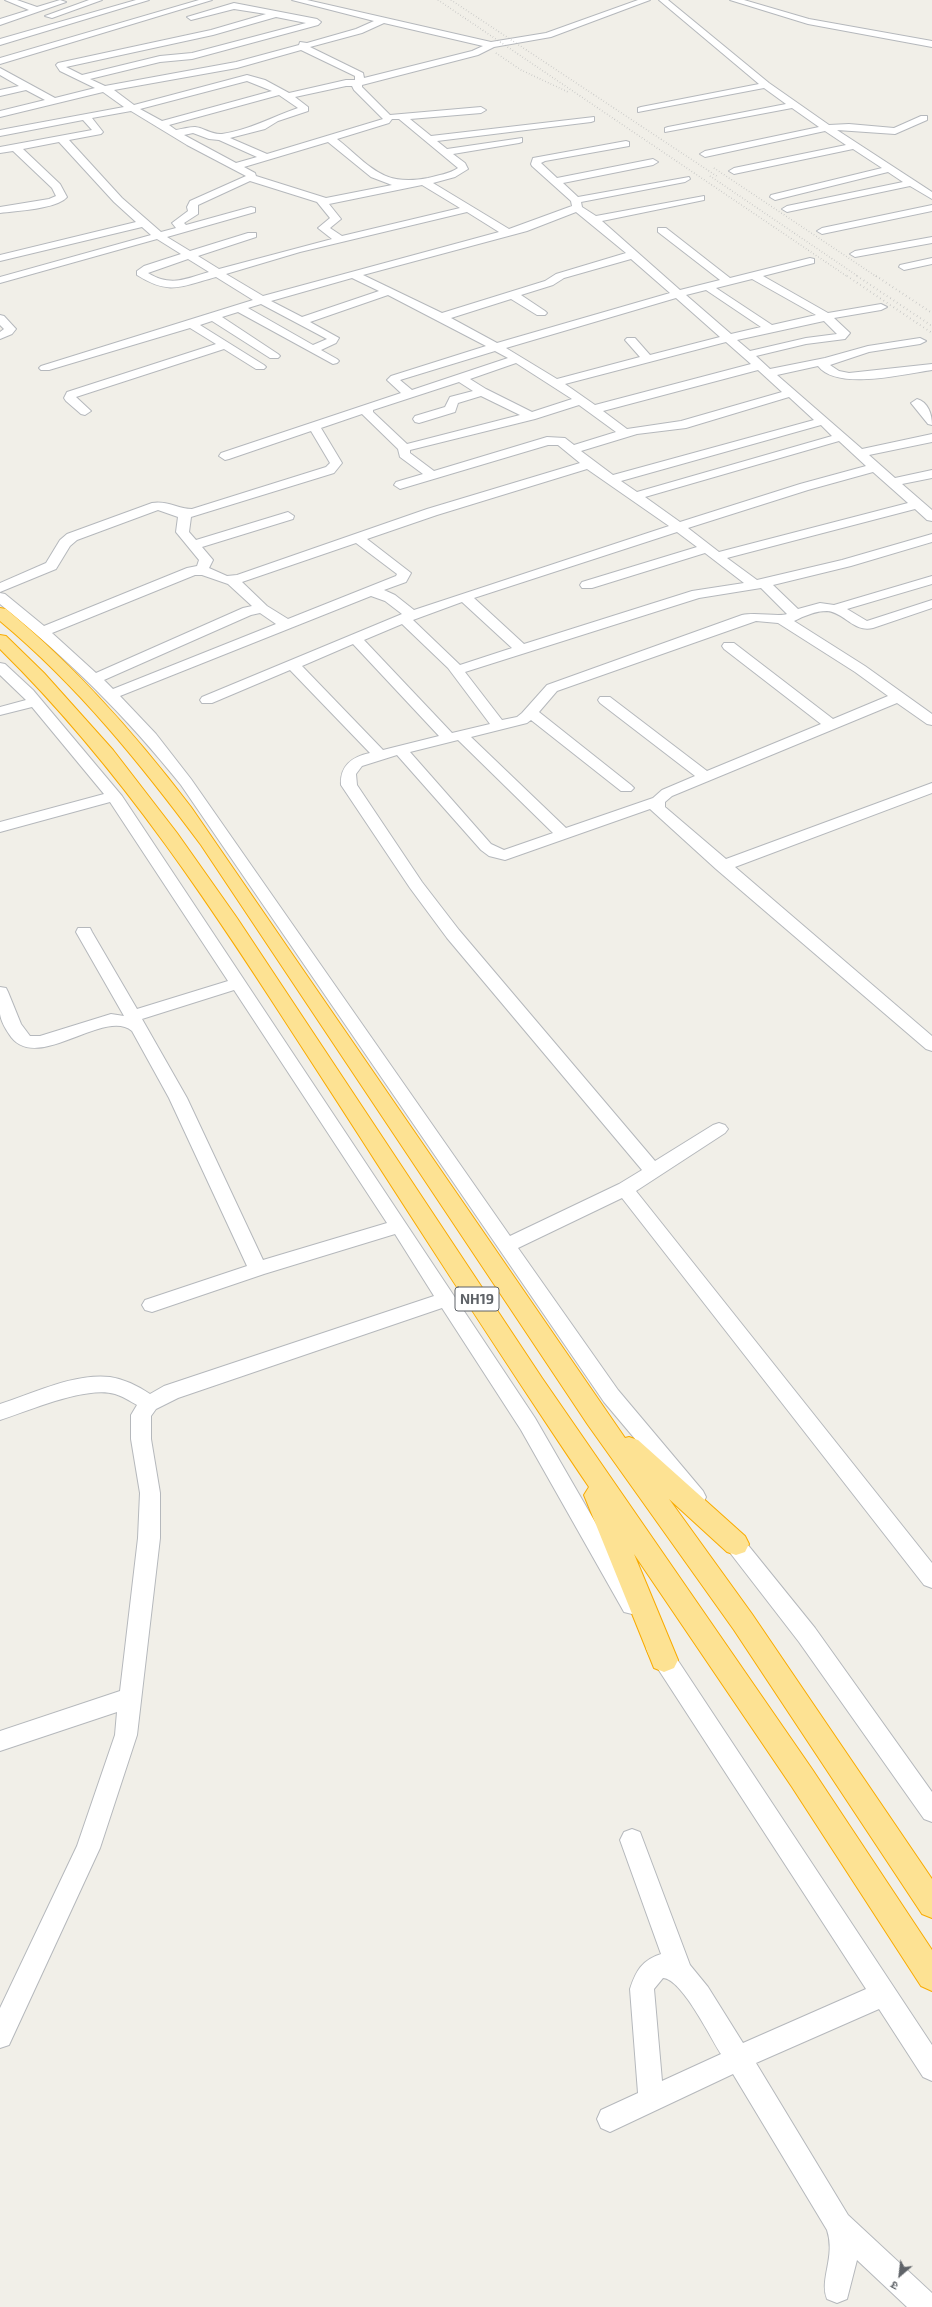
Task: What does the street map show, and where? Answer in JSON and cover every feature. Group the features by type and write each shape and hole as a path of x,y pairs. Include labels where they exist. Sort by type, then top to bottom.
{"highway":[{"name":"NH19","path":"0,613 34,640 76,681 168,786 278,943 597,1418 743,1622 932,1904"},
{"name":"NH19","path":"0,640 34,671 73,712 174,839 299,1025 514,1357 786,1755 932,1976"},
{"path":"597,1418 736,1544"},
{"path":"582,1456 664,1660"}],"street":[{"path":"9,0 37,10"},
{"path":"0,22 67,0"},
{"path":"37,20 98,0"},
{"path":"0,42 145,0"},
{"path":"0,69 104,32 208,0"},
{"path":"296,0 491,45"},
{"path":"162,124 284,94 358,82 475,52 491,45 548,35 619,8 646,0"},
{"path":"734,0 808,21 932,44"},
{"path":"184,19 234,6 276,14 324,20"},
{"path":"619,8 658,6 677,11 766,85 793,105 890,170 932,196"},
{"path":"81,78 160,60 184,57 351,13"},
{"path":"250,178 251,175 237,166 212,156 162,124 132,108 105,89 63,69 61,65 213,32 276,14"},
{"path":"349,23 368,17"},
{"path":"184,57 198,68 237,65 360,31 383,20"},
{"path":"255,50 336,27"},
{"path":"104,32 139,48 160,60"},
{"path":"282,32 305,45 302,47"},
{"path":"302,47 360,75 358,88 388,119"},
{"path":"0,114 53,100 198,68 232,55"},
{"path":"0,69 53,100"},
{"path":"0,133 132,108 247,78 255,79 284,94 305,109 304,111 275,118 262,127 221,137 212,137 194,130 175,133"},
{"path":"641,110 766,85"},
{"path":"0,93 29,86"},
{"path":"680,102 712,121"},
{"path":"668,130 793,105"},
{"path":"237,166 401,116 481,110"},
{"path":"0,150 98,132 85,116"},
{"path":"184,229 177,223 194,212 192,207 194,203 217,191 250,178 324,201 425,182 463,169 401,116"},
{"path":"705,154 827,128 849,127 896,131 924,118"},
{"path":"428,139 591,119"},
{"path":"558,123 564,133 597,128"},
{"path":"221,137 266,157"},
{"path":"329,138 344,149 369,172 389,182 405,185"},
{"path":"444,152 531,138"},
{"path":"62,139 118,200 159,236 188,256 260,300 333,338 332,341 312,349"},
{"path":"526,153 537,160 626,144"},
{"path":"734,171 855,146"},
{"path":"1,208 52,202 62,197 56,186 15,147"},
{"path":"454,160 500,154"},
{"path":"537,160 536,164 556,181 576,204 632,255 823,420 860,454 926,509"},
{"path":"556,181 653,162"},
{"path":"775,197 890,170"},
{"path":"45,368 191,324 260,300 508,233 576,204 685,179"},
{"path":"425,182 508,233"},
{"path":"787,209 912,183"},
{"path":"594,220 700,198"},
{"path":"324,201 322,204 336,219 323,228 341,240"},
{"path":"822,231 932,208"},
{"path":"252,235 148,268 141,273 157,283 169,286 341,240 468,209"},
{"path":"0,280 251,210"},
{"path":"0,258 144,223"},
{"path":"662,230 728,282"},
{"path":"855,254 932,240"},
{"path":"441,317 549,283 560,276 632,255"},
{"path":"410,394 393,380 395,378 496,347 678,294 810,261"},
{"path":"904,267 932,261"},
{"path":"352,274 441,317 518,359 582,400 625,433"},
{"path":"747,355 844,335 844,333 834,322 754,275"},
{"path":"708,287 770,328"},
{"path":"301,321 389,291"},
{"path":"512,294 541,313"},
{"path":"238,307 333,361"},
{"path":"557,383 770,328 824,316 881,307"},
{"path":"213,316 274,356"},
{"path":"0,318 10,329 8,332 0,336"},
{"path":"191,324 260,367"},
{"path":"855,334 872,348"},
{"path":"631,340 648,359"},
{"path":"594,409 763,369 827,361 872,348 920,341"},
{"path":"85,411 70,398 71,394 225,345"},
{"path":"225,456 518,359"},
{"path":"827,361 824,366 834,374 842,376 932,367"},
{"path":"461,378 482,392 531,416"},
{"path":"419,419 451,409 451,404 454,400 482,392"},
{"path":"574,450 583,445 625,433 648,428 682,424 790,393"},
{"path":"404,448 482,427 531,416 582,400"},
{"path":"917,403 932,421"},
{"path":"367,408 367,413 404,448 404,454 432,475"},
{"path":"614,480 823,420"},
{"path":"0,588 51,566 55,562 62,545 72,537 157,506 165,506 185,514 200,511 330,470 336,463 314,426"},
{"path":"636,496 841,437"},
{"path":"860,454 932,438"},
{"path":"400,485 547,441 561,441 574,450 575,453 588,464 614,480 718,556 760,584 790,618 932,721"},
{"path":"44,631 192,571 202,570 221,580 233,581 432,512 588,464"},
{"path":"207,700 408,617 804,487 876,467"},
{"path":"893,482 932,474"},
{"path":"718,556 926,509"},
{"path":"185,514 182,532 206,560 202,570"},
{"path":"193,545 288,516"},
{"path":"111,695 285,624 401,579 404,573 358,538"},
{"path":"457,670 697,594 760,584 846,563 932,538"},
{"path":"587,585 707,548"},
{"path":"836,608 932,580"},
{"path":"233,581 262,609 285,624"},
{"path":"370,591 383,594 408,617 457,670 498,726"},
{"path":"0,597 44,631 95,679 139,724 186,782 611,1396 736,1544 807,1635 932,1811"},
{"path":"464,598 522,650"},
{"path":"653,1171 453,934 416,885 349,785 348,773 357,763 380,755 522,720 532,714 542,696 552,688 747,618 772,616 790,618 818,607 831,606 857,622 868,625 932,604"},
{"path":"95,679 248,611 262,609"},
{"path":"355,638 455,736 564,835"},
{"path":"729,646 831,725"},
{"path":"292,664 380,755"},
{"path":"0,667 35,702 114,796 399,1226 528,1424 664,1660 932,2068"},
{"path":"400,750 486,847 505,855 514,854 658,801 667,793 899,697"},
{"path":"605,700 706,777"},
{"path":"0,711 35,702"},
{"path":"532,714 626,788"},
{"path":"722,866 932,788"},
{"path":"0,827 114,796"},
{"path":"658,801 657,808 665,817 932,1045"},
{"path":"84,932 178,1098 258,1269"},
{"path":"0,992 16,1033 22,1039 30,1042 41,1042 111,1020 132,1022 238,983"},
{"path":"507,1245 625,1189 719,1129"},
{"path":"625,1189 932,1579"},
{"path":"152,1305 258,1269 399,1226"},
{"path":"0,2036 88,1848 122,1752 126,1735 149,1538 150,1493 141,1439 141,1415 149,1403 171,1392 446,1299"},
{"path":"0,1412 83,1387 99,1384 121,1388 149,1403"},
{"path":"0,1740 130,1698"},
{"path":"632,1840 680,1973"},
{"path":"651,2100 642,1989 645,1976 655,1968 668,1966 680,1973 693,1988 739,2058 838,2224 845,2240 846,2257 837,2289"},
{"path":"610,2119 739,2058 884,1994"},
{"path":"838,2224 927,2307"}],"railway":[{"path":"438,0 848,277"},
{"path":"451,0 718,177"},
{"path":"496,53 521,70 568,92"},
{"path":"714,168 877,277"},
{"path":"710,176 859,277"},
{"path":"847,276 932,333"},
{"path":"857,276 932,326"},
{"path":"876,276 932,313"}]}
